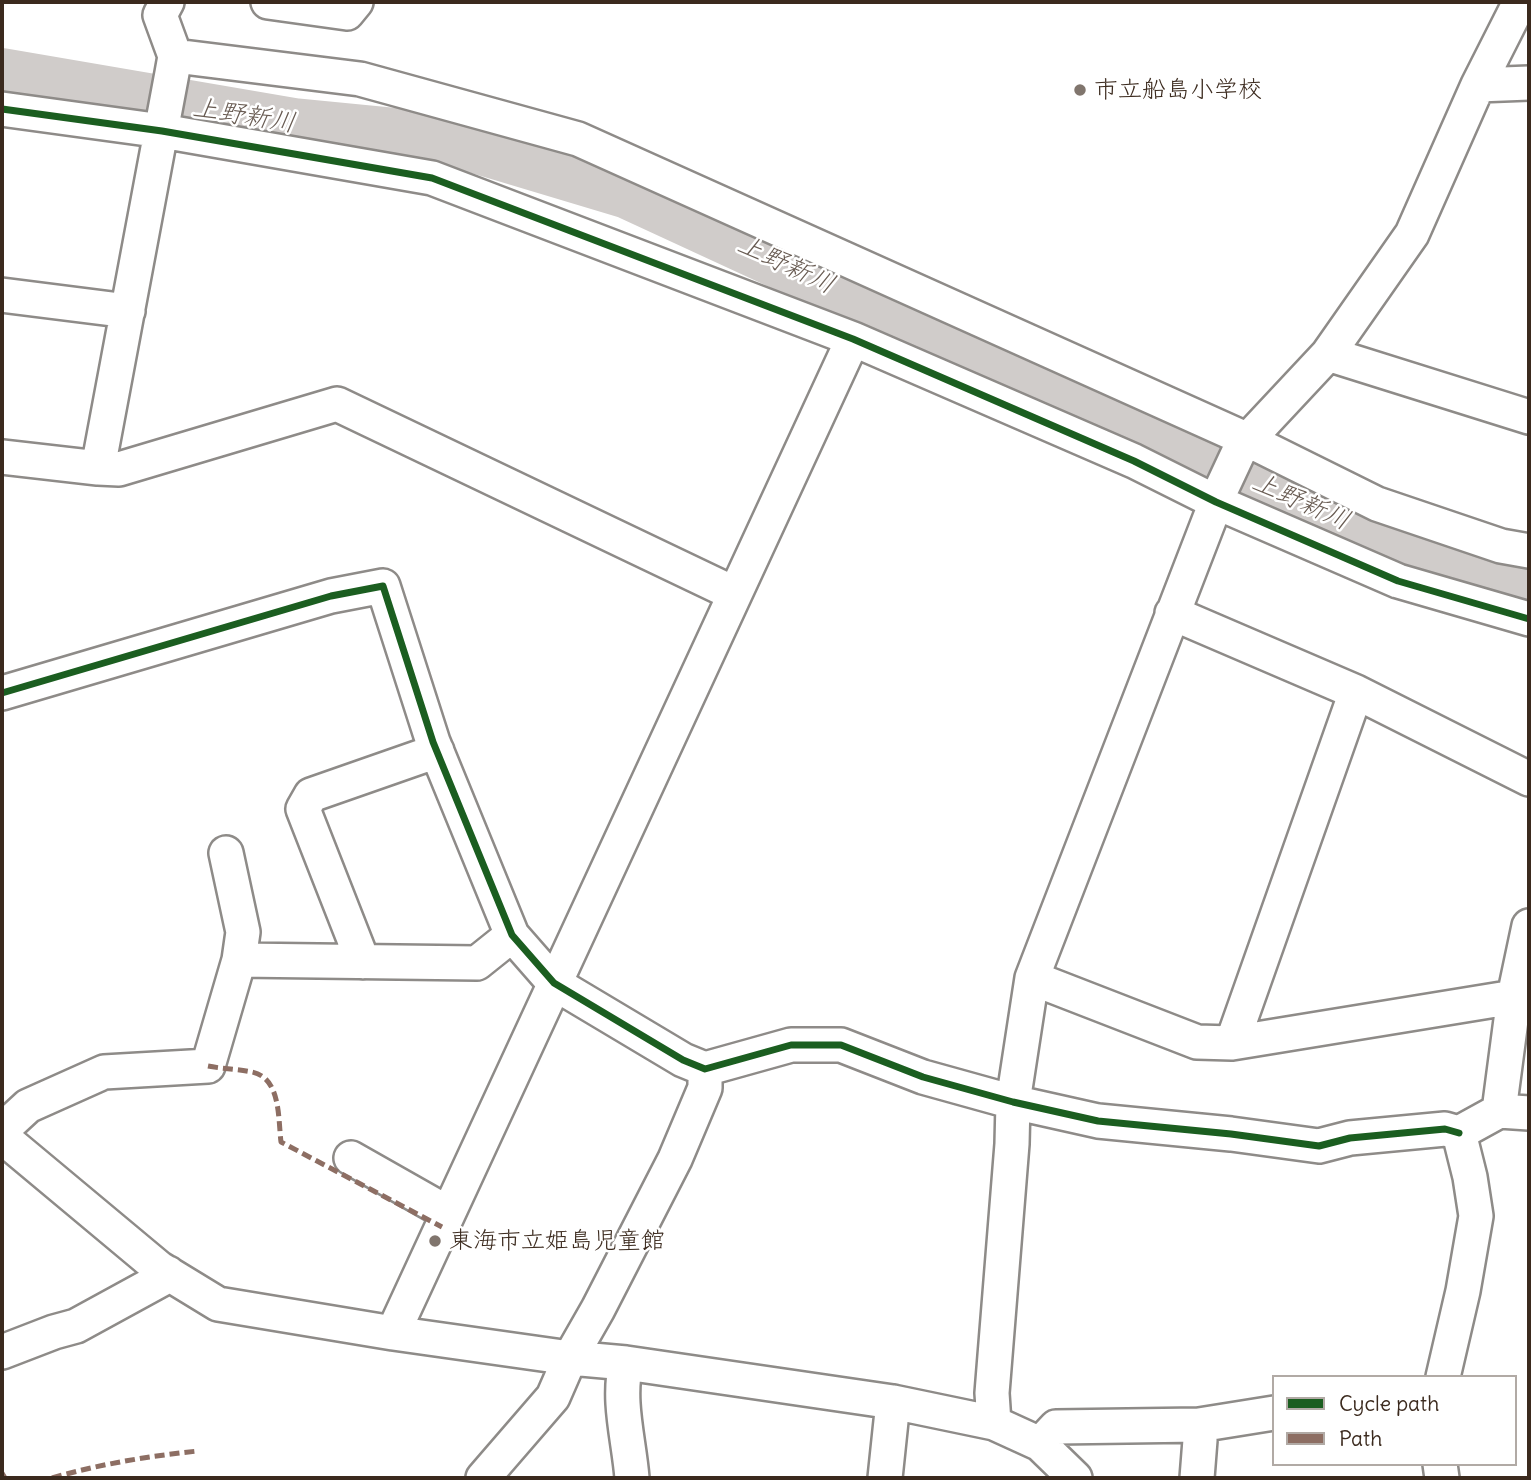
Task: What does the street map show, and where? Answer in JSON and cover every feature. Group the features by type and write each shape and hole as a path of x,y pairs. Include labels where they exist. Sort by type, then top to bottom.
{"street":[{"path":"98,468 173,64 160,15 166,2"},
{"path":"268,2 346,13 356,2"},
{"path":"994,1423 992,1393 1013,1102 1032,978 1218,497 1245,444 1328,354 1412,234 1478,85 1520,2"},
{"path":"173,64 360,79 578,139 1377,504 1501,546 1529,551"},
{"path":"1478,85 1529,83"},
{"path":"2,110 162,131 432,178 853,339 1218,497 1398,581 1529,619"},
{"path":"2,295 128,311"},
{"path":"393,1333 853,339"},
{"path":"1328,354 1529,417"},
{"path":"2,457 119,469 337,404 735,594"},
{"path":"2,693 331,596 383,586 437,751 512,935 554,983 683,1060 705,1069 791,1045 841,1045 923,1077 1013,1102 1098,1121 1319,1146 1350,1138 1445,1129 1459,1133 1514,1112 1529,926"},
{"path":"1172,613 1356,692 1529,779"},
{"path":"1232,1043 1356,692"},
{"path":"363,962 303,808 311,795 437,751"},
{"path":"2,1130 28,1106 104,1072 208,1066 239,960 243,932 226,853"},
{"path":"239,960 477,963 512,935"},
{"path":"1032,978 1197,1042 1232,1043 1522,998"},
{"path":"483,1478 553,1397 569,1358 598,1309 675,1159 705,1088 705,1069"},
{"path":"1443,1375 1463,1291 1476,1216 1459,1133"},
{"path":"2,1137 168,1273 218,1304 393,1333 569,1358 626,1363 893,1402 994,1423 1040,1444 1075,1478"},
{"path":"351,1158 448,1213"},
{"path":"2,1352 76,1326 162,1279 168,1273"},
{"path":"626,1363 622,1378 624,1419 632,1478"},
{"path":"886,1478 893,1402"},
{"path":"1040,1444 1056,1427 1199,1425 1272,1413"},
{"path":"1197,1478 1199,1425"}],"waterway":[{"name":"上野新川","path":"2,75 294,125 458,141 628,192 1195,454 1426,557 1529,594"}],"marked path":[{"path":"208,1066 247,1071 261,1076 273,1090 281,1142 442,1227"},
{"path":"52,1478 125,1461 198,1451"},
{"path":"2,1473 5,1478"}],"cycle path":[{"path":"2,109 162,131 432,178 853,339 1134,461 1216,502 1398,581 1529,619"},
{"path":"2,693 331,596 383,586 433,742 512,935 554,983 683,1060 705,1069 791,1045 841,1045 923,1077 1013,1102 1098,1121 1319,1146 1350,1138 1445,1129 1459,1133"}],"place":[{"name":"市立船島小学校","path":"1080,90"},
{"name":"東海市立姫島児童館","path":"435,1241"}]}
